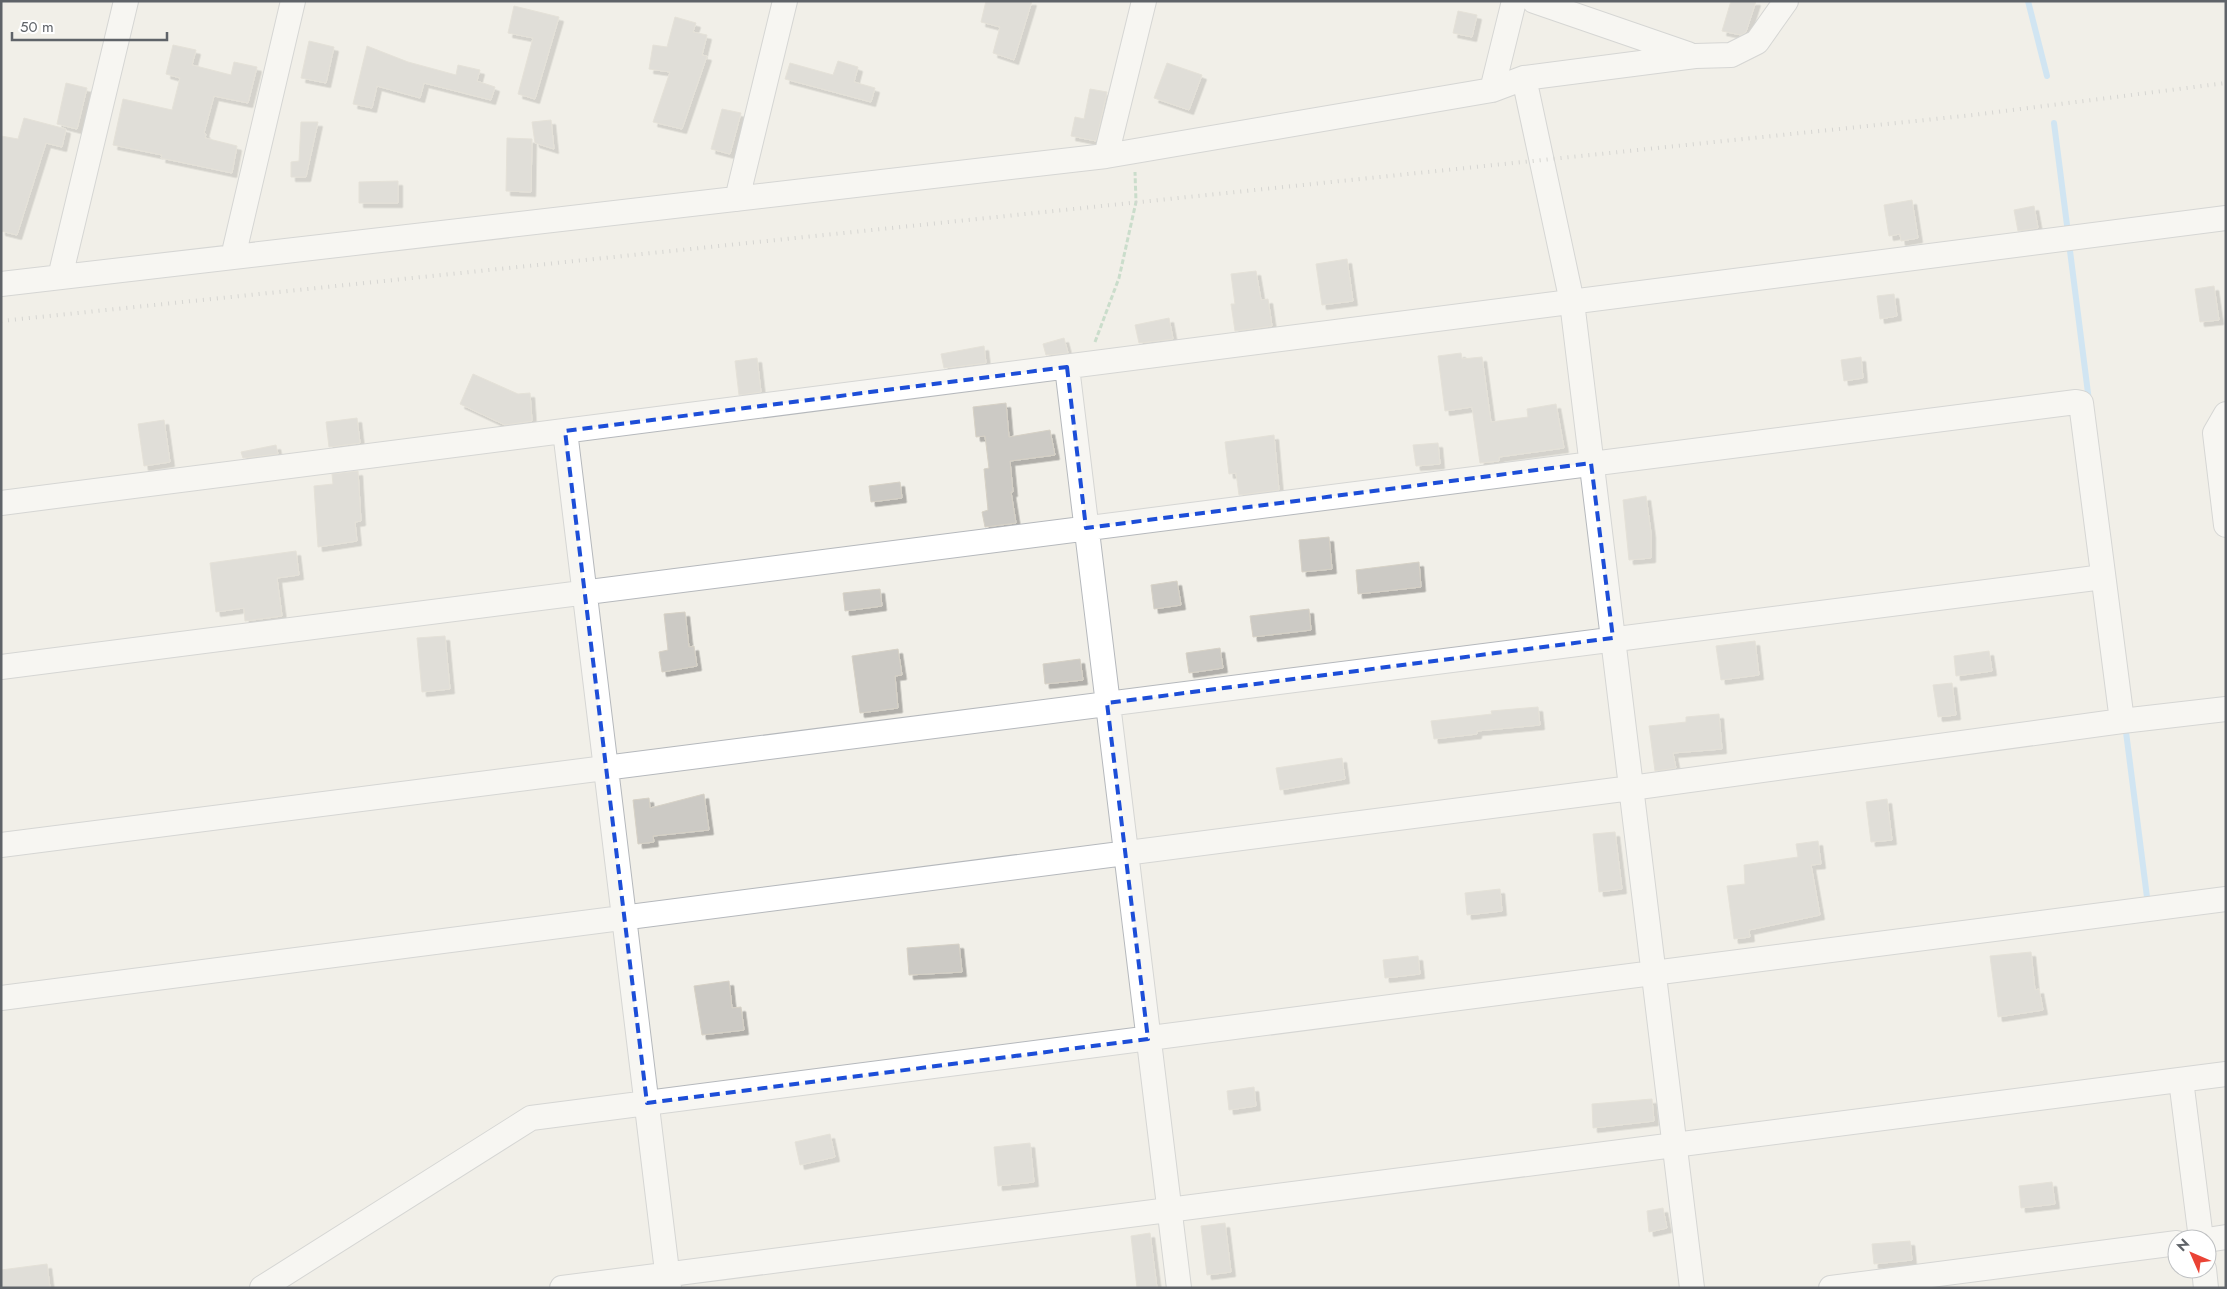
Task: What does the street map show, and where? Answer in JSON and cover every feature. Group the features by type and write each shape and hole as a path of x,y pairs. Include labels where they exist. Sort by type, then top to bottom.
{"street":[{"path":"60,277 126,1"},
{"path":"233,257 293,1"},
{"path":"737,199 785,1"},
{"path":"1106,156 1144,1"},
{"path":"1492,90 1514,1"},
{"path":"1534,1 1695,56"},
{"path":"1,284 1106,156 1492,90 1524,78 1695,56 1731,55 1757,42 1786,1"},
{"path":"1524,78 1572,302 1692,1288"},
{"path":"1,503 2226,218"},
{"path":"1076,365 1086,528 1179,1288"},
{"path":"1,667 2076,402 2081,404 2122,720"},
{"path":"2226,414 2215,432 2226,525"},
{"path":"565,431 668,1281"},
{"path":"1,845 2103,577"},
{"path":"1,998 1631,788 2122,720 2226,709"},
{"path":"274,1285 531,1118 2226,899"},
{"path":"562,1288 668,1281 1169,1210 2226,1074"},
{"path":"2181,1080 2199,1229"},
{"path":"1831,1288 2167,1244"}],"path":[{"path":"1076,365 1119,278 1136,202 1134,151"}],"highlighted area":[{"path":"1067,367 1086,528 1591,463 1613,638 1107,703 1148,1039 647,1103 565,431"}],"building":[{"path":"986,1 1032,1 1014,60 993,53 1000,27 981,22"},
{"path":"1731,1 1756,1 1746,32 1741,35 1722,31"},
{"path":"514,6 559,17 535,99 518,94 533,38 508,33"},
{"path":"1458,11 1477,15 1472,37 1453,33"},
{"path":"675,17 696,23 693,32 707,35 702,55 707,56 682,129 653,122 670,72 649,69 653,45 667,47"},
{"path":"309,41 334,47 326,83 301,78"},
{"path":"173,45 196,50 192,65 231,75 234,62 257,67 248,103 214,96 204,133 206,134 205,138 237,146 232,173 161,158 162,155 113,145 123,99 172,110 180,78 166,74"},
{"path":"367,46 408,62 456,75 458,65 480,70 477,81 495,87 491,100 424,83 420,98 377,86 372,108 353,104"},
{"path":"838,61 858,67 854,82 875,88 871,102 785,79 790,63 833,75"},
{"path":"1167,63 1202,75 1189,110 1154,98"},
{"path":"66,83 87,88 77,129 57,124"},
{"path":"1090,89 1107,92 1096,141 1071,136 1075,117 1084,119"},
{"path":"722,109 741,113 730,154 711,149"},
{"path":"24,118 66,129 62,147 46,143 17,235 1,231 1,136 18,139"},
{"path":"551,120 554,149 535,143 532,122"},
{"path":"301,122 318,122 306,177 291,177 291,162 299,161"},
{"path":"507,138 532,139 531,192 506,191"},
{"path":"398,181 398,203 359,203 359,182"},
{"path":"1912,200 1918,238 1901,241 1900,234 1889,236 1884,205"},
{"path":"2034,206 2038,228 2018,231 2014,210"},
{"path":"1347,259 1353,301 1322,305 1316,264"},
{"path":"1256,271 1261,300 1268,299 1272,326 1235,331 1231,304 1235,304 1231,274"},
{"path":"2214,286 2219,320 2200,322 2195,289"},
{"path":"1894,294 1897,316 1880,319 1877,296"},
{"path":"1169,318 1173,339 1139,343 1135,325"},
{"path":"1064,338 1068,353 1046,355 1043,344"},
{"path":"984,346 986,363 944,368 941,354"},
{"path":"1461,353 1462,359 1482,357 1491,422 1528,417 1527,409 1556,404 1564,448 1499,457 1499,461 1480,463 1472,407 1445,411 1438,356"},
{"path":"1861,357 1863,378 1844,381 1841,360"},
{"path":"757,358 761,392 739,395 735,361"},
{"path":"473,374 518,394 530,393 532,421 505,425 460,404"},
{"path":"1006,403 1009,437 1050,430 1055,455 1010,461 1013,492 1011,492 1016,523 985,527 982,512 988,510 984,469 989,468 985,436 976,437 973,407"},
{"path":"357,418 360,443 329,447 326,422"},
{"path":"164,420 170,462 144,466 138,424"},
{"path":"1274,435 1279,490 1239,495 1236,473 1229,474 1225,442"},
{"path":"1438,443 1440,464 1416,466 1413,445"},
{"path":"276,445 278,454 243,458 241,452"},
{"path":"358,471 361,521 355,522 357,541 318,547 314,486 333,484 332,474"},
{"path":"900,482 902,498 871,502 869,486"},
{"path":"1646,496 1651,533 1651,558 1629,560 1623,500"},
{"path":"1329,537 1332,569 1302,572 1299,540"},
{"path":"296,551 299,575 277,578 282,616 245,621 244,608 216,612 210,563"},
{"path":"1419,562 1421,587 1358,594 1356,570"},
{"path":"1177,581 1181,605 1154,609 1151,585"},
{"path":"880,589 882,606 845,611 843,593"},
{"path":"1309,609 1311,630 1253,637 1250,616"},
{"path":"685,612 689,647 694,646 697,666 662,672 659,652 668,650 664,614"},
{"path":"445,636 450,689 422,692 417,638"},
{"path":"1755,641 1759,675 1721,680 1716,646"},
{"path":"1220,648 1223,668 1189,673 1186,653"},
{"path":"898,649 902,675 895,676 898,708 860,713 852,656"},
{"path":"1989,651 1992,671 1956,676 1954,656"},
{"path":"1080,659 1083,680 1045,684 1043,664"},
{"path":"1952,683 1956,715 1938,717 1933,685"},
{"path":"1538,707 1540,725 1477,731 1477,734 1434,739 1431,721 1492,714 1491,711"},
{"path":"1719,714 1722,749 1673,753 1676,768 1655,771 1649,726 1686,722 1686,717"},
{"path":"1342,758 1345,779 1280,790 1276,768"},
{"path":"704,794 709,830 653,836 654,842 638,844 633,800 649,798 650,808"},
{"path":"1887,799 1892,840 1871,842 1866,802"},
{"path":"1615,832 1622,889 1599,892 1593,834"},
{"path":"1818,841 1821,864 1811,865 1820,915 1749,930 1750,937 1734,939 1727,886 1745,884 1744,865 1798,857 1796,844"},
{"path":"1500,889 1502,911 1467,915 1465,893"},
{"path":"959,944 962,972 909,975 907,948"},
{"path":"2031,952 2035,990 2039,989 2043,1010 1998,1017 1990,956"},
{"path":"1418,956 1420,974 1385,978 1383,960"},
{"path":"729,981 732,1008 741,1007 744,1030 702,1035 694,986"},
{"path":"1254,1087 1256,1106 1229,1110 1227,1091"},
{"path":"1652,1099 1654,1121 1593,1128 1592,1104"},
{"path":"830,1134 835,1157 800,1165 795,1142"},
{"path":"1030,1143 1034,1182 998,1186 994,1147"},
{"path":"2052,1182 2055,1204 2021,1208 2019,1186"},
{"path":"1663,1208 1667,1228 1649,1232 1647,1211"},
{"path":"1225,1223 1231,1272 1207,1275 1201,1226"},
{"path":"1150,1233 1157,1288 1137,1288 1131,1236"},
{"path":"1910,1241 1912,1260 1874,1264 1872,1244"},
{"path":"47,1264 50,1288 1,1288 1,1270"}],"waterway":[{"path":"2028,1 2047,76"},
{"path":"2054,123 2068,233"},
{"path":"2069,243 2089,401"},
{"path":"2125,724 2148,905"}],"railway":[{"path":"1,321 1973,115 2226,83"}]}
